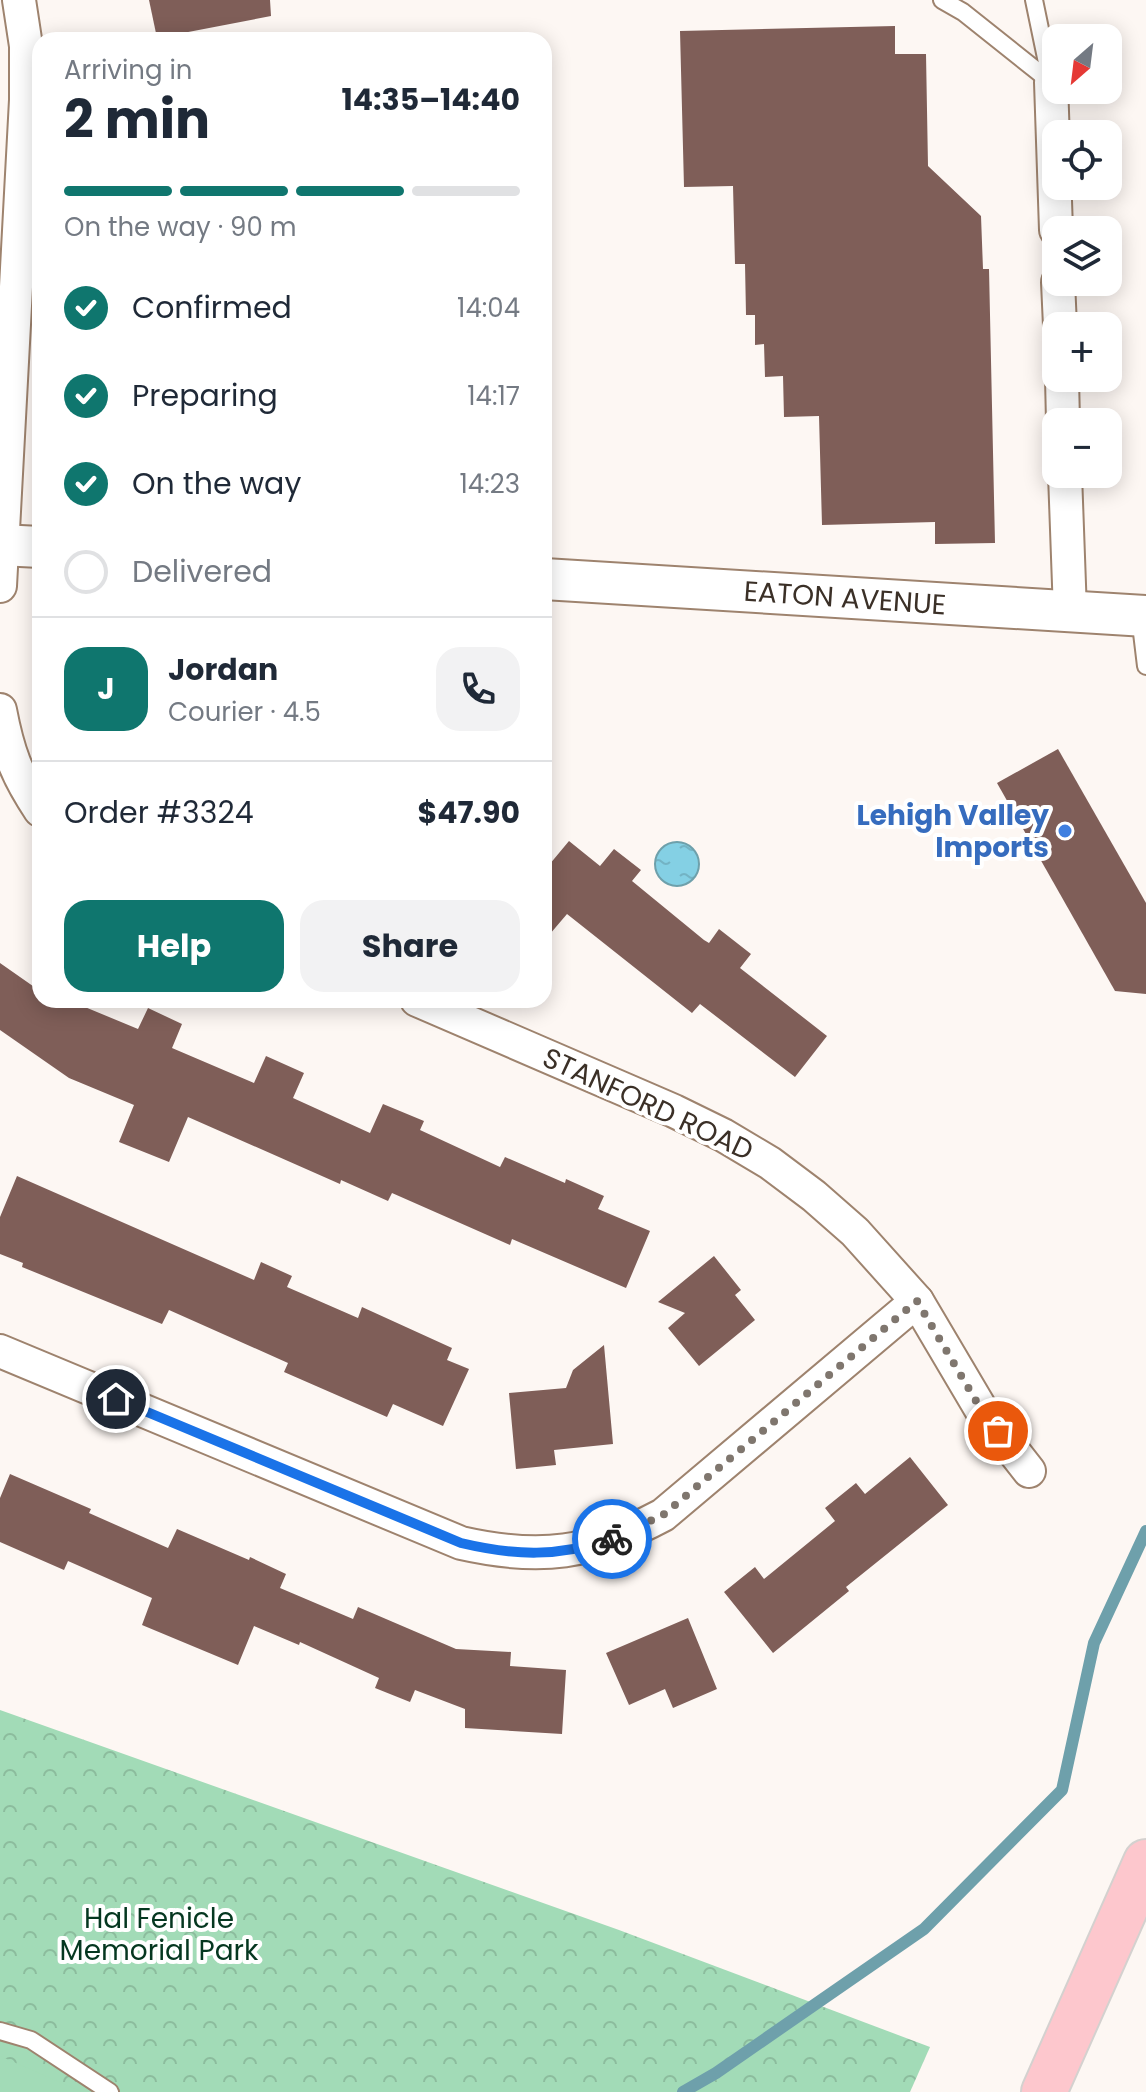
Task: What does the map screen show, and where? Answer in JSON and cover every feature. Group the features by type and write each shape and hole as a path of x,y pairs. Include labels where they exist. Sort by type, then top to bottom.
{"highway":[{"path":"1044,2092 1146,1862"}],"street":[{"path":"0,586 26,100 26,46 19,0"},
{"path":"1052,104 1056,216"},
{"path":"1066,488 1070,612"},
{"path":"0,545 32,547"},
{"name":"EATON AVENUE","path":"552,580 1143,616"},
{"path":"0,710 9,753 32,799"},
{"name":"STANFORD ROAD","path":"436,1008 674,1111 758,1156 814,1196 855,1232 917,1301 982,1411 1029,1471"},
{"path":"0,1351 461,1543 502,1552 544,1554 585,1548 625,1535 663,1515 917,1301"}],"lane":[{"path":"942,0 963,12 1042,75"},
{"path":"1034,0 1042,39"},
{"path":"1143,616 1146,666"},
{"path":"0,2031 31,2040 110,2092"}],"green space":[{"name":"Hal Fenicle Memorial Park","path":"0,1710 619,1930 930,2047 910,2092 0,2092"},
{"path":"0,2056 82,2092 0,2092"}],"water":[{"path":"677,842 692,849 699,864 692,879 677,886 662,879 655,864 662,849"}],"building":[{"path":"149,0 270,0 271,16 188,32 156,32"},
{"path":"895,26 895,54 926,54 928,166 981,216 983,269 989,269 995,543 935,544 935,522 822,525 819,416 784,417 783,376 765,377 764,344 755,345 755,315 746,315 745,264 735,264 733,186 684,187 680,31"},
{"name":"Lehigh Valley Imports","path":"1058,749 1146,903 1146,994 1115,991 997,783"},
{"path":"569,841 600,866 614,849 641,870 632,881 704,940 709,943 719,929 751,954 740,968 827,1036 795,1077 700,1004 692,1013 567,914 552,932 552,861"},
{"path":"0,963 32,985 32,1008 87,1008 138,1029 148,1008 182,1024 172,1048 254,1083 266,1056 304,1073 293,1098 370,1133 383,1104 424,1121 420,1130 500,1167 505,1157 604,1196 598,1209 650,1231 626,1288 512,1239 510,1245 392,1193 388,1201 341,1180 340,1184 188,1117 169,1162 119,1142 134,1105 69,1078 0,1030"},
{"path":"17,1176 254,1280 261,1262 292,1276 287,1287 358,1318 362,1307 452,1348 447,1360 469,1369 443,1426 393,1404 387,1417 284,1372 288,1363 169,1310 162,1324 22,1267 23,1263 0,1254 0,1217"},
{"path":"714,1256 741,1290 735,1295 755,1320 699,1366 668,1328 685,1313 658,1302"},
{"path":"604,1345 613,1444 554,1450 556,1465 516,1469 509,1393 566,1388 573,1370"},
{"path":"910,1457 948,1505 846,1587 849,1591 773,1653 724,1592 755,1567 764,1579 835,1521 825,1508 856,1483 865,1494"},
{"path":"10,1474 91,1509 89,1513 168,1548 177,1529 249,1560 250,1557 286,1574 280,1588 353,1619 358,1607 456,1649 511,1652 510,1666 566,1670 562,1734 465,1728 465,1709 415,1690 410,1702 375,1688 379,1678 300,1642 299,1645 254,1626 238,1665 142,1625 152,1598 68,1561 64,1570 0,1542 0,1498"},
{"path":"688,1618 717,1689 673,1708 665,1689 629,1705 606,1653"}],"waterway":[{"path":"683,2092 716,2073 924,1929 1062,1790 1094,1643 1146,1531"}],"way so far":[{"path":"612,1539 663,1515 917,1301 982,1411 998,1431"}],"place":[{"name":"Lehigh Valley Imports","path":"1065,831"}],"route":[{"path":"116,1399 461,1543 502,1552 544,1554 585,1548 612,1539"}]}
